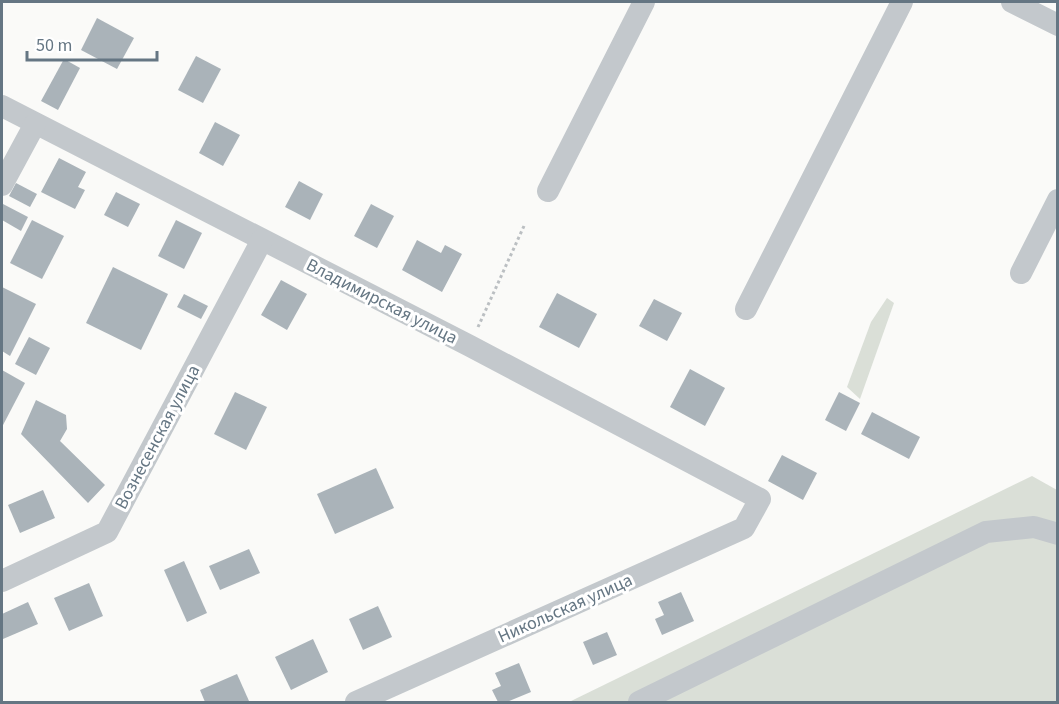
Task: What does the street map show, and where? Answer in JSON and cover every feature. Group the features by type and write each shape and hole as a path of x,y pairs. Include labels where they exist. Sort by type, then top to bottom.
{"street":[{"path":"548,191 644,2"},
{"path":"746,309 902,2"},
{"path":"1012,2 1058,25"},
{"name":"Владимирская улица","path":"2,106 470,346 760,499"},
{"path":"2,185 34,124"},
{"path":"1021,273 1058,200"},
{"name":"Вознесенская улица","path":"2,581 107,532 262,240"},
{"name":"Никольская улица","path":"356,702 744,528 760,499"},
{"path":"639,702 986,532 1034,527 1058,534"}],"path":[{"path":"470,346 524,226"}],"shaded area":[{"path":"887,298 894,303 860,399 847,387 871,322"},
{"path":"1032,476 1057,490 1057,702 569,702"}],"building":[{"path":"97,18 134,38 117,69 81,50"},
{"path":"196,56 221,69 203,103 178,90"},
{"path":"64,59 80,68 58,110 41,101"},
{"path":"215,122 240,135 223,166 199,153"},
{"path":"59,158 86,172 78,187 85,190 75,209 41,192"},
{"path":"299,181 323,194 310,220 285,207"},
{"path":"16,183 37,194 30,207 9,196"},
{"path":"116,192 140,204 128,227 104,215"},
{"path":"3,204 28,217 21,231 2,220"},
{"path":"371,204 394,216 377,248 354,236"},
{"path":"32,220 64,236 42,279 10,263"},
{"path":"176,220 202,233 184,269 158,256"},
{"path":"417,240 441,253 445,245 462,254 442,292 402,270"},
{"path":"113,267 168,294 141,350 86,323"},
{"path":"281,280 307,294 287,330 261,315"},
{"path":"2,287 36,304 10,356 2,351"},
{"path":"557,293 597,314 579,348 539,327"},
{"path":"184,294 208,306 201,319 177,307"},
{"path":"654,299 682,313 667,341 639,326"},
{"path":"29,337 50,348 36,375 15,364"},
{"path":"690,369 725,388 705,426 670,407"},
{"path":"2,370 25,383 2,427"},
{"path":"235,392 267,407 246,450 214,434"},
{"path":"839,392 860,403 846,431 825,420"},
{"path":"36,400 66,415 67,429 60,441 105,485 88,503 21,434"},
{"path":"872,412 920,437 909,459 861,434"},
{"path":"782,455 817,473 803,500 768,481"},
{"path":"376,468 394,508 335,534 317,494"},
{"path":"43,490 55,518 20,533 8,505"},
{"path":"249,549 260,573 220,590 209,566"},
{"path":"184,561 207,613 187,622 164,570"},
{"path":"89,583 103,616 69,631 54,598"},
{"path":"681,592 694,621 662,635 655,619 664,615 658,602"},
{"path":"28,602 38,624 3,639 2,614"},
{"path":"378,606 392,637 363,650 349,619"},
{"path":"607,632 617,655 593,665 583,642"},
{"path":"313,639 328,672 291,690 275,657"},
{"path":"519,663 531,692 507,702 498,702 492,690 501,686 495,673"},
{"path":"237,674 249,701 205,702 200,690"}]}
